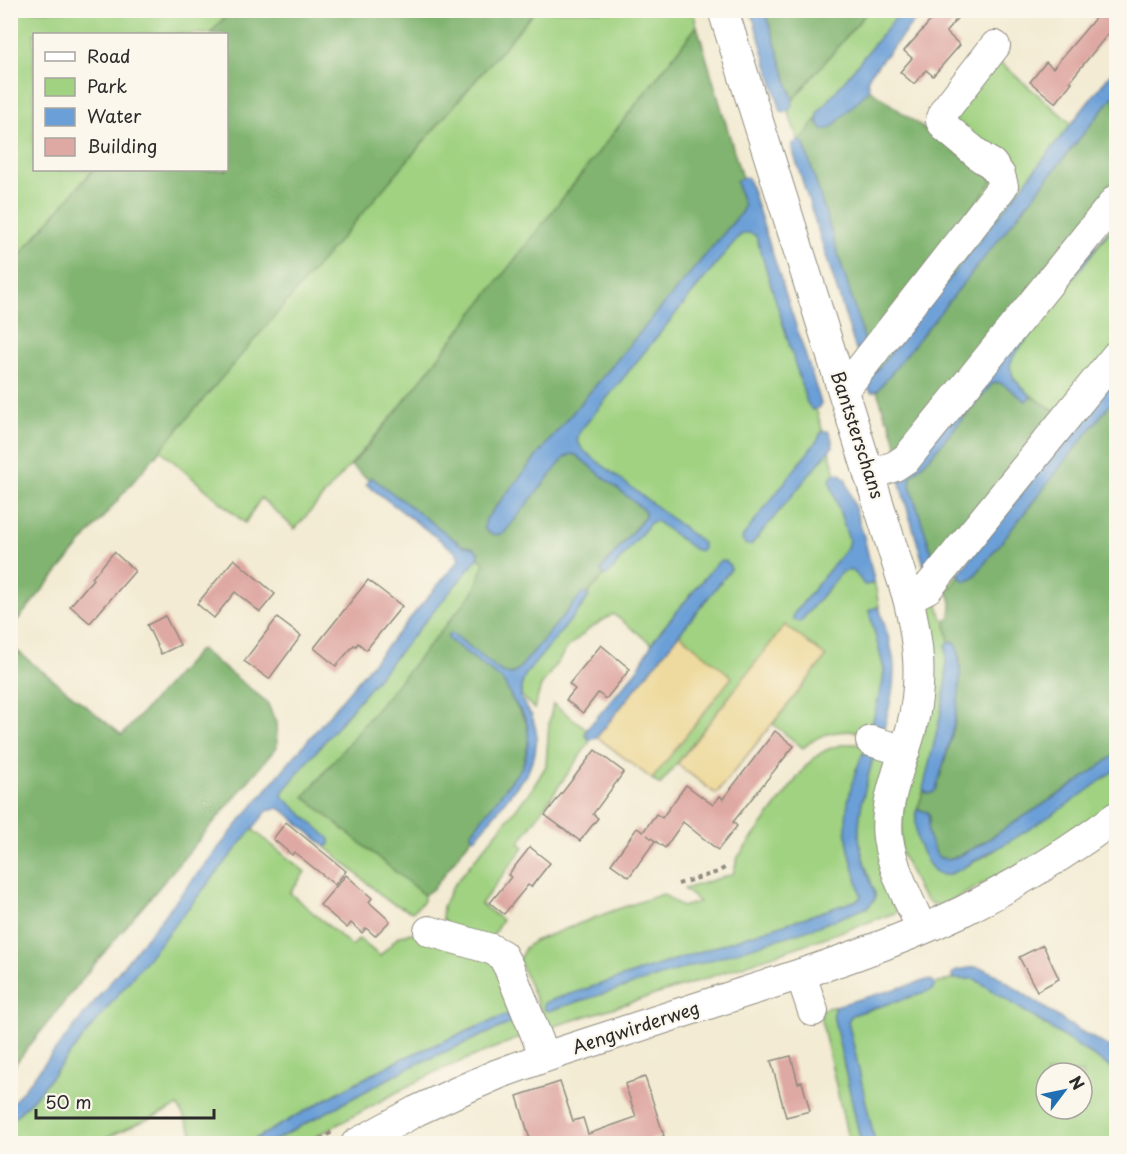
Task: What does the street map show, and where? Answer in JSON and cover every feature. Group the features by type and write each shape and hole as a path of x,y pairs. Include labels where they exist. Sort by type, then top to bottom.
{"street":[{"name":"Bantsterschans","path":"723,10 908,598 914,624 919,671 918,696 887,818 888,837 896,867 922,929"},
{"path":"840,382 851,381 1002,186 1000,175 992,164 945,127 941,121 945,110 995,46"},
{"path":"869,475 895,466 907,458 1116,200"},
{"path":"908,598 928,588 1116,356"},
{"path":"872,741 905,751"},
{"name":"Aengwirderweg","path":"356,1143 416,1111 498,1074 544,1057 833,965 922,929 961,912 1030,874 1087,839 1116,817"},
{"path":"436,930 491,949 509,945 510,968 544,1057"},
{"path":"801,975 813,1011"}],"path":[{"path":"678,884 718,872 726,867"}],"green space":[{"path":"11,11 230,11 211,33 33,33 33,171 92,171 11,265"},
{"path":"230,11 535,11 11,628 11,265 92,171 228,171 228,33 211,33"},
{"path":"535,11 693,11 697,26 395,413 295,529 261,498 245,523 160,450"},
{"path":"765,11 868,11 793,100"},
{"path":"868,11 901,11 818,113 817,119 800,141 798,140 788,111 793,100"},
{"path":"697,26 742,178 736,182 744,206 741,213 486,519 565,457 572,454 645,511 645,516 601,570 604,575 587,595 582,594 515,673 502,672 453,634 448,636 448,639 507,686 526,722 529,737 522,767 471,833 472,837 434,888 424,895 304,797 474,591 484,563 479,557 479,552 463,546 372,478 369,480 351,466 395,413"},
{"path":"995,58 1072,124 874,374 952,124"},
{"path":"868,88 994,179 867,348 804,144 800,141 817,119 819,125 861,97 868,91"},
{"path":"1116,93 1116,206 898,450 877,391"},
{"path":"1116,222 1116,254 1111,261 1116,266 1116,346 1065,417 1023,389 1012,374 1010,364"},
{"path":"753,233 756,236 812,410 816,409 823,432 751,545 829,451 836,474 832,475 830,482 849,540 847,548 793,615 800,622 842,572 850,570 872,584 874,580 880,610 877,607 869,611 884,669 878,735 838,732 811,741 803,748 773,724 826,657 785,625 660,785 652,779 731,677 679,634 731,569 715,565 652,644 613,614 589,629 568,647 541,686 534,709 521,695 521,687 525,675 584,604 589,596 587,595 604,575 608,575 650,523 657,521 694,549 583,450 577,441 580,431 739,236"},
{"path":"997,382 1026,401 1031,396 1065,417 934,565 910,485 911,476 992,384"},
{"path":"1116,397 1116,754 1081,780 992,837 959,856 946,859 938,857 929,840 930,816 917,810 924,790 926,793 936,790 956,716 960,662 955,642 949,642 945,620 949,619 951,605 947,592 960,576 966,581 972,579"},
{"path":"479,557 484,563 475,591 304,797 424,895 424,901 412,912 388,901 326,847 330,844 282,796 283,791"},
{"path":"959,573 960,576 947,592 942,591 936,597 941,616 945,620 949,642 946,645 946,685 916,819 944,875 973,863 1021,834 1116,769 1116,804 1074,834 944,905 932,904 926,900 919,891 900,850 918,607"},
{"path":"11,646 122,735 200,649 267,702 276,723 277,747 92,967 11,1069"},
{"path":"553,704 587,729 585,735 590,740 589,743 519,843 524,847 481,904 502,920 491,939 449,929 442,918 443,906 453,886 532,789 546,766 549,723"},
{"path":"847,744 882,750 890,761 897,911 895,913 690,984 548,1028 519,960 525,948 534,941 663,894 682,907 699,902 684,889 733,874 738,857 806,766 820,754","holes":["873,757 861,805 859,835 863,857 875,894 858,900 861,896 856,769","857,900 545,1010 546,1002"]},
{"path":"252,829 305,872 290,893 352,946 359,939 380,956 398,937 410,933 427,936 499,961 524,1036 440,1070 304,1143 270,1143 408,1068 511,1023 506,1015 401,1059 248,1143 198,1143 178,1106 94,1143 11,1144 11,1121 35,1097"},
{"path":"953,979 975,979 1116,1071 1116,1143 875,1143 848,1021 852,1015 932,990 935,984"},
{"path":"835,1006 834,1019 861,1143 849,1143 819,1010"}],"sand":[{"path":"785,625 826,657 716,794 677,764"},
{"path":"679,634 732,677 652,779 597,737"}],"water":[{"path":"751,11 765,11 793,100 791,108 784,113 781,111"},
{"path":"901,11 923,11 871,73 867,81 868,91 831,128 823,130 818,122 818,113"},
{"path":"1116,67 1116,93 878,390 871,392 867,385 874,374"},
{"path":"798,140 804,144 867,348 856,350 792,148"},
{"path":"744,177 748,178 821,403 819,408 812,410 807,403 756,236 750,233 743,234 739,236 580,431 577,441 583,450 703,543 703,548 700,551 694,549 656,521 650,523 606,576 601,570 645,517 645,511 572,454 565,457 504,533 495,535 488,533 484,528 486,519 741,213 744,206 736,181"},
{"path":"1116,222 1013,357 1010,366 1014,379 1031,396 1026,401 1003,384 997,382 992,384 911,476 910,485 934,565 928,568 924,565 900,484 901,476"},
{"path":"1116,374 1116,397 972,579 966,581 960,578 959,573"},
{"path":"824,431 828,431 831,436 833,446 751,545 746,545 742,540 743,536"},
{"path":"839,473 846,480 864,537 874,580 872,584 864,585 853,571 842,572 800,622 793,620 793,615 847,548 849,540 830,482 832,475"},
{"path":"371,477 463,546 474,548 479,557 283,791 282,796 330,839 330,844 326,847 284,811 278,808 267,811 35,1097 11,1121 11,1105 241,820 459,560 457,553 366,484"},
{"path":"720,561 726,561 731,569 597,737 590,740 585,735 587,729 637,670 656,637"},
{"path":"586,593 589,596 584,604 525,675 521,687 521,699 532,716 537,737 535,753 528,772 476,838 473,838 471,833 522,767 529,738 528,726 525,717 501,679 448,639 448,636 453,634 502,672 511,674 517,671 582,594"},
{"path":"877,607 880,610 894,666 890,705 884,728 880,731 874,729 872,724 884,669 869,611"},
{"path":"953,641 957,645 960,663 958,700 936,790 929,794 923,789 946,685 946,645"},
{"path":"863,753 873,757 863,796 859,825 861,850 875,894 875,899 868,907 819,926 549,1011 545,1010 546,1002 858,900 861,896 849,851 846,821 851,786"},
{"path":"1116,754 1116,769 1100,782 1031,828 962,868 949,874 940,874 934,871 926,859 916,833 917,810 928,812 928,833 938,857 954,858 978,846 1052,799"},
{"path":"976,967 996,975 1070,1025 1116,1051 1116,1071 975,979 953,979 952,974 957,970"},
{"path":"927,980 935,984 932,990 852,1015 848,1021 875,1143 861,1143 834,1019 835,1006"},
{"path":"506,1015 512,1019 511,1023 408,1068 270,1143 248,1143 401,1059"}],"building":[{"path":"940,10 964,10 946,32 960,45 933,76 926,70 914,84 900,72 912,58 904,51"},
{"path":"1102,10 1116,10 1116,24 1070,81 1072,82 1056,103 1030,82 1046,62 1053,68"},
{"path":"114,552 135,571 90,623 70,606"},
{"path":"234,559 275,594 260,612 235,592 214,618 197,604"},
{"path":"368,580 402,606 366,650 358,643 354,645 336,666 314,648"},
{"path":"165,616 180,645 161,654 147,625"},
{"path":"277,618 301,636 269,679 244,661"},
{"path":"601,645 630,669 606,699 598,693 583,713 566,700 575,689 569,684"},
{"path":"775,731 794,746 733,822 737,826 718,850 683,822 665,848 647,835 655,841 629,877 611,864 637,828 643,832 656,814 662,818 686,785 713,805 720,796 723,799"},
{"path":"595,750 624,772 593,814 598,818 580,841 545,815"},
{"path":"286,822 346,871 335,885 294,852 292,855 273,839"},
{"path":"530,847 550,863 531,887 528,885 504,914 490,903 511,877 508,875"},
{"path":"346,875 372,898 369,902 390,921 375,936 366,928 362,933 351,923 347,928 320,905"},
{"path":"1043,945 1059,979 1037,991 1019,957"},
{"path":"791,1056 798,1083 802,1082 810,1111 786,1117 771,1061"},
{"path":"645,1077 664,1136 640,1143 531,1143 517,1096 560,1082 573,1121 583,1118 588,1134 636,1117 625,1084"}]}
